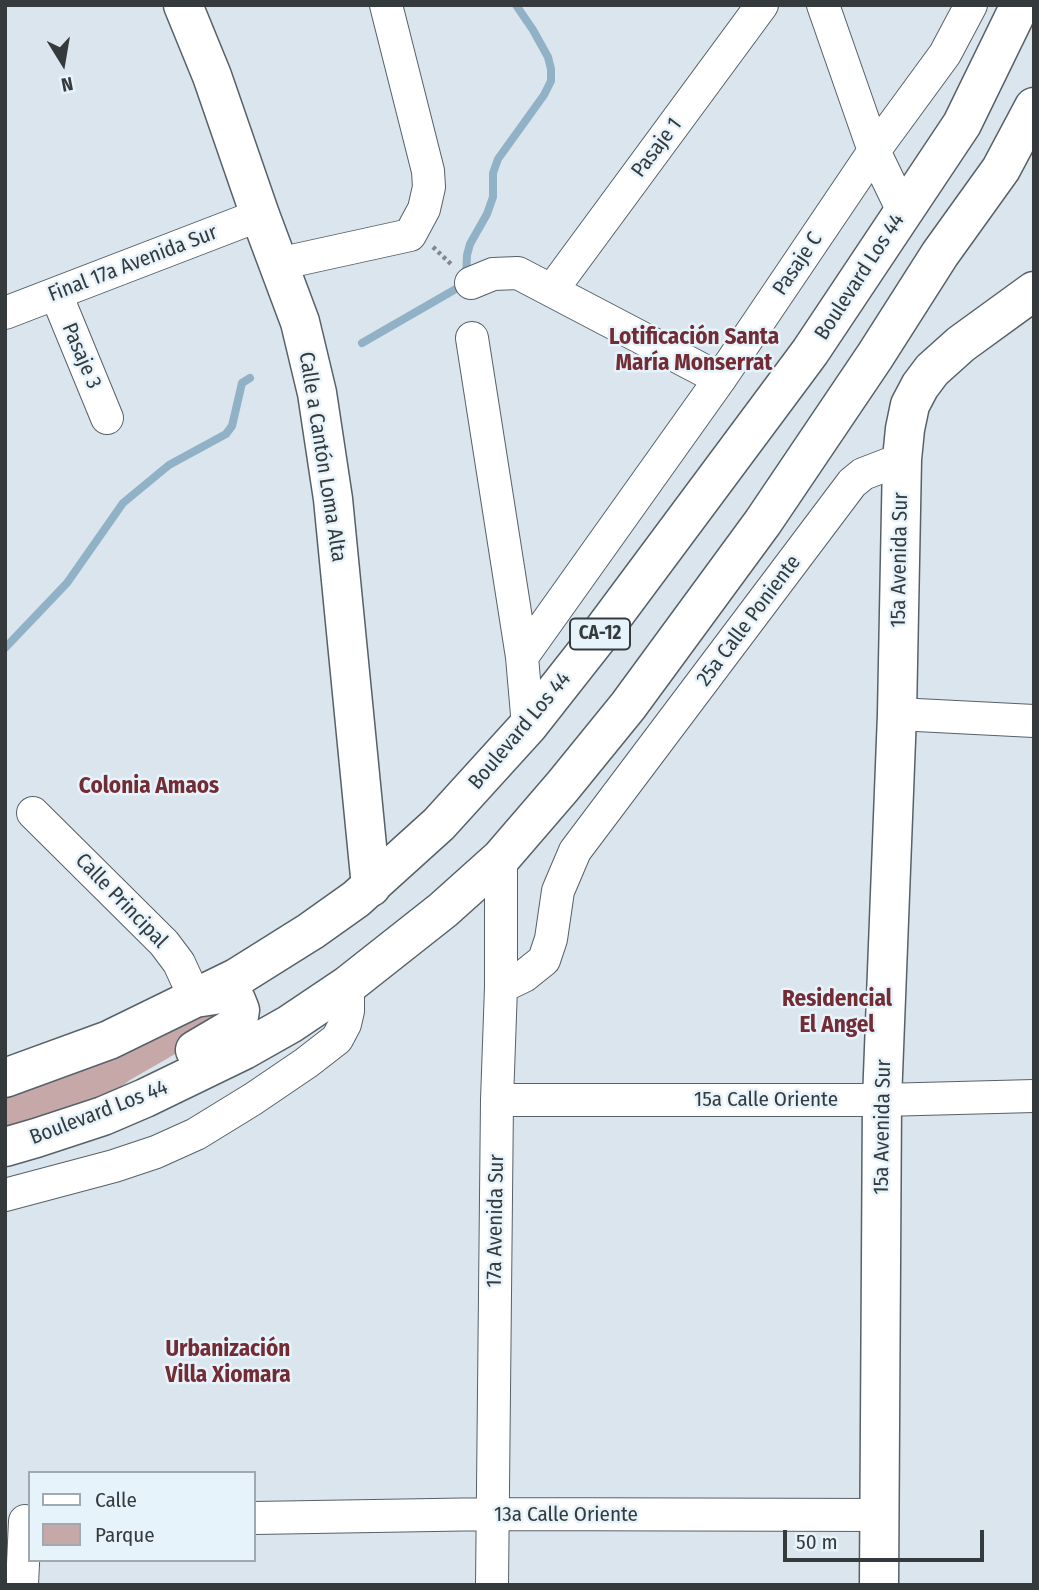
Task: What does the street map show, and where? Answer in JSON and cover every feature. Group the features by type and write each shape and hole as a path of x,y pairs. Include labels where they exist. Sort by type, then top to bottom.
{"main road":[{"name":"Calle a Cantón Loma Alta","path":"183,5 212,76 300,321 317,393 331,485 363,893"},
{"name":"Boulevard Los 44","path":"5,1078 109,1040 236,978 363,893 439,824 528,726 598,637 810,352 962,124 1020,5"},
{"name":"Boulevard Los 44","path":"5,1147 103,1116 145,1098 195,1075 290,1024 348,985 443,910 501,858 564,786 628,706 763,522 940,254 1001,169 1034,107"},
{"path":"903,211 940,254"},
{"path":"902,459 911,405 932,370 961,344 1034,291"},
{"name":"15a Avenida Sur","path":"878,1585 882,1100 897,714 902,459"},
{"path":"290,1024 269,1020 264,1015 260,1000 262,988 338,933 350,918 363,893"},
{"path":"103,1116 130,1087 225,1034 238,1022 240,1010 232,996 221,994 195,998"}],"street":[{"path":"278,264 410,235 424,209 429,187 428,171 386,5"},
{"name":"Pasaje 1","path":"552,290 762,5"},
{"path":"823,5 874,151 903,211"},
{"name":"Pasaje C","path":"522,657 720,379 874,151 944,54 971,5"},
{"name":"Final 17a Avenida Sur","path":"5,313 260,215"},
{"path":"471,283 493,274 518,273 720,379"},
{"name":"Pasaje 3","path":"56,294 107,418"},
{"path":"472,338 522,657 528,726"},
{"name":"25a Calle Poniente","path":"501,987 524,976 544,960 551,939 558,891 575,851 852,483 863,474 902,459"},
{"path":"897,714 1034,721"},
{"name":"Calle Principal","path":"33,813 164,943 179,963 195,998"},
{"name":"17a Avenida Sur","path":"492,1585 501,858"},
{"path":"5,1195 133,1161 196,1134 253,1100 337,1039 348,1011 348,985"},
{"name":"15a Calle Oriente","path":"498,1100 882,1100 1034,1096"},
{"name":"13a Calle Oriente","path":"256,1518 493,1514 879,1515"},
{"path":"20,1521 22,1585"}],"green space":[{"path":"219,1008 222,1027 115,1091 5,1133 5,1091"}],"waterway":[{"path":"362,343 461,286 466,277 470,244 493,197 493,173 498,159 551,81 548,57 516,5"},
{"path":"5,648 67,583 123,503 169,465 226,434 232,426 242,383 250,378"}],"district":[{"name":"Lotificación Santa María Monserrat","path":"694,351"},
{"name":"Colonia Amaos","path":"149,787"},
{"name":"Residencial El Angel","path":"837,1013"},
{"name":"Urbanización Villa Xiomara","path":"228,1363"}]}
